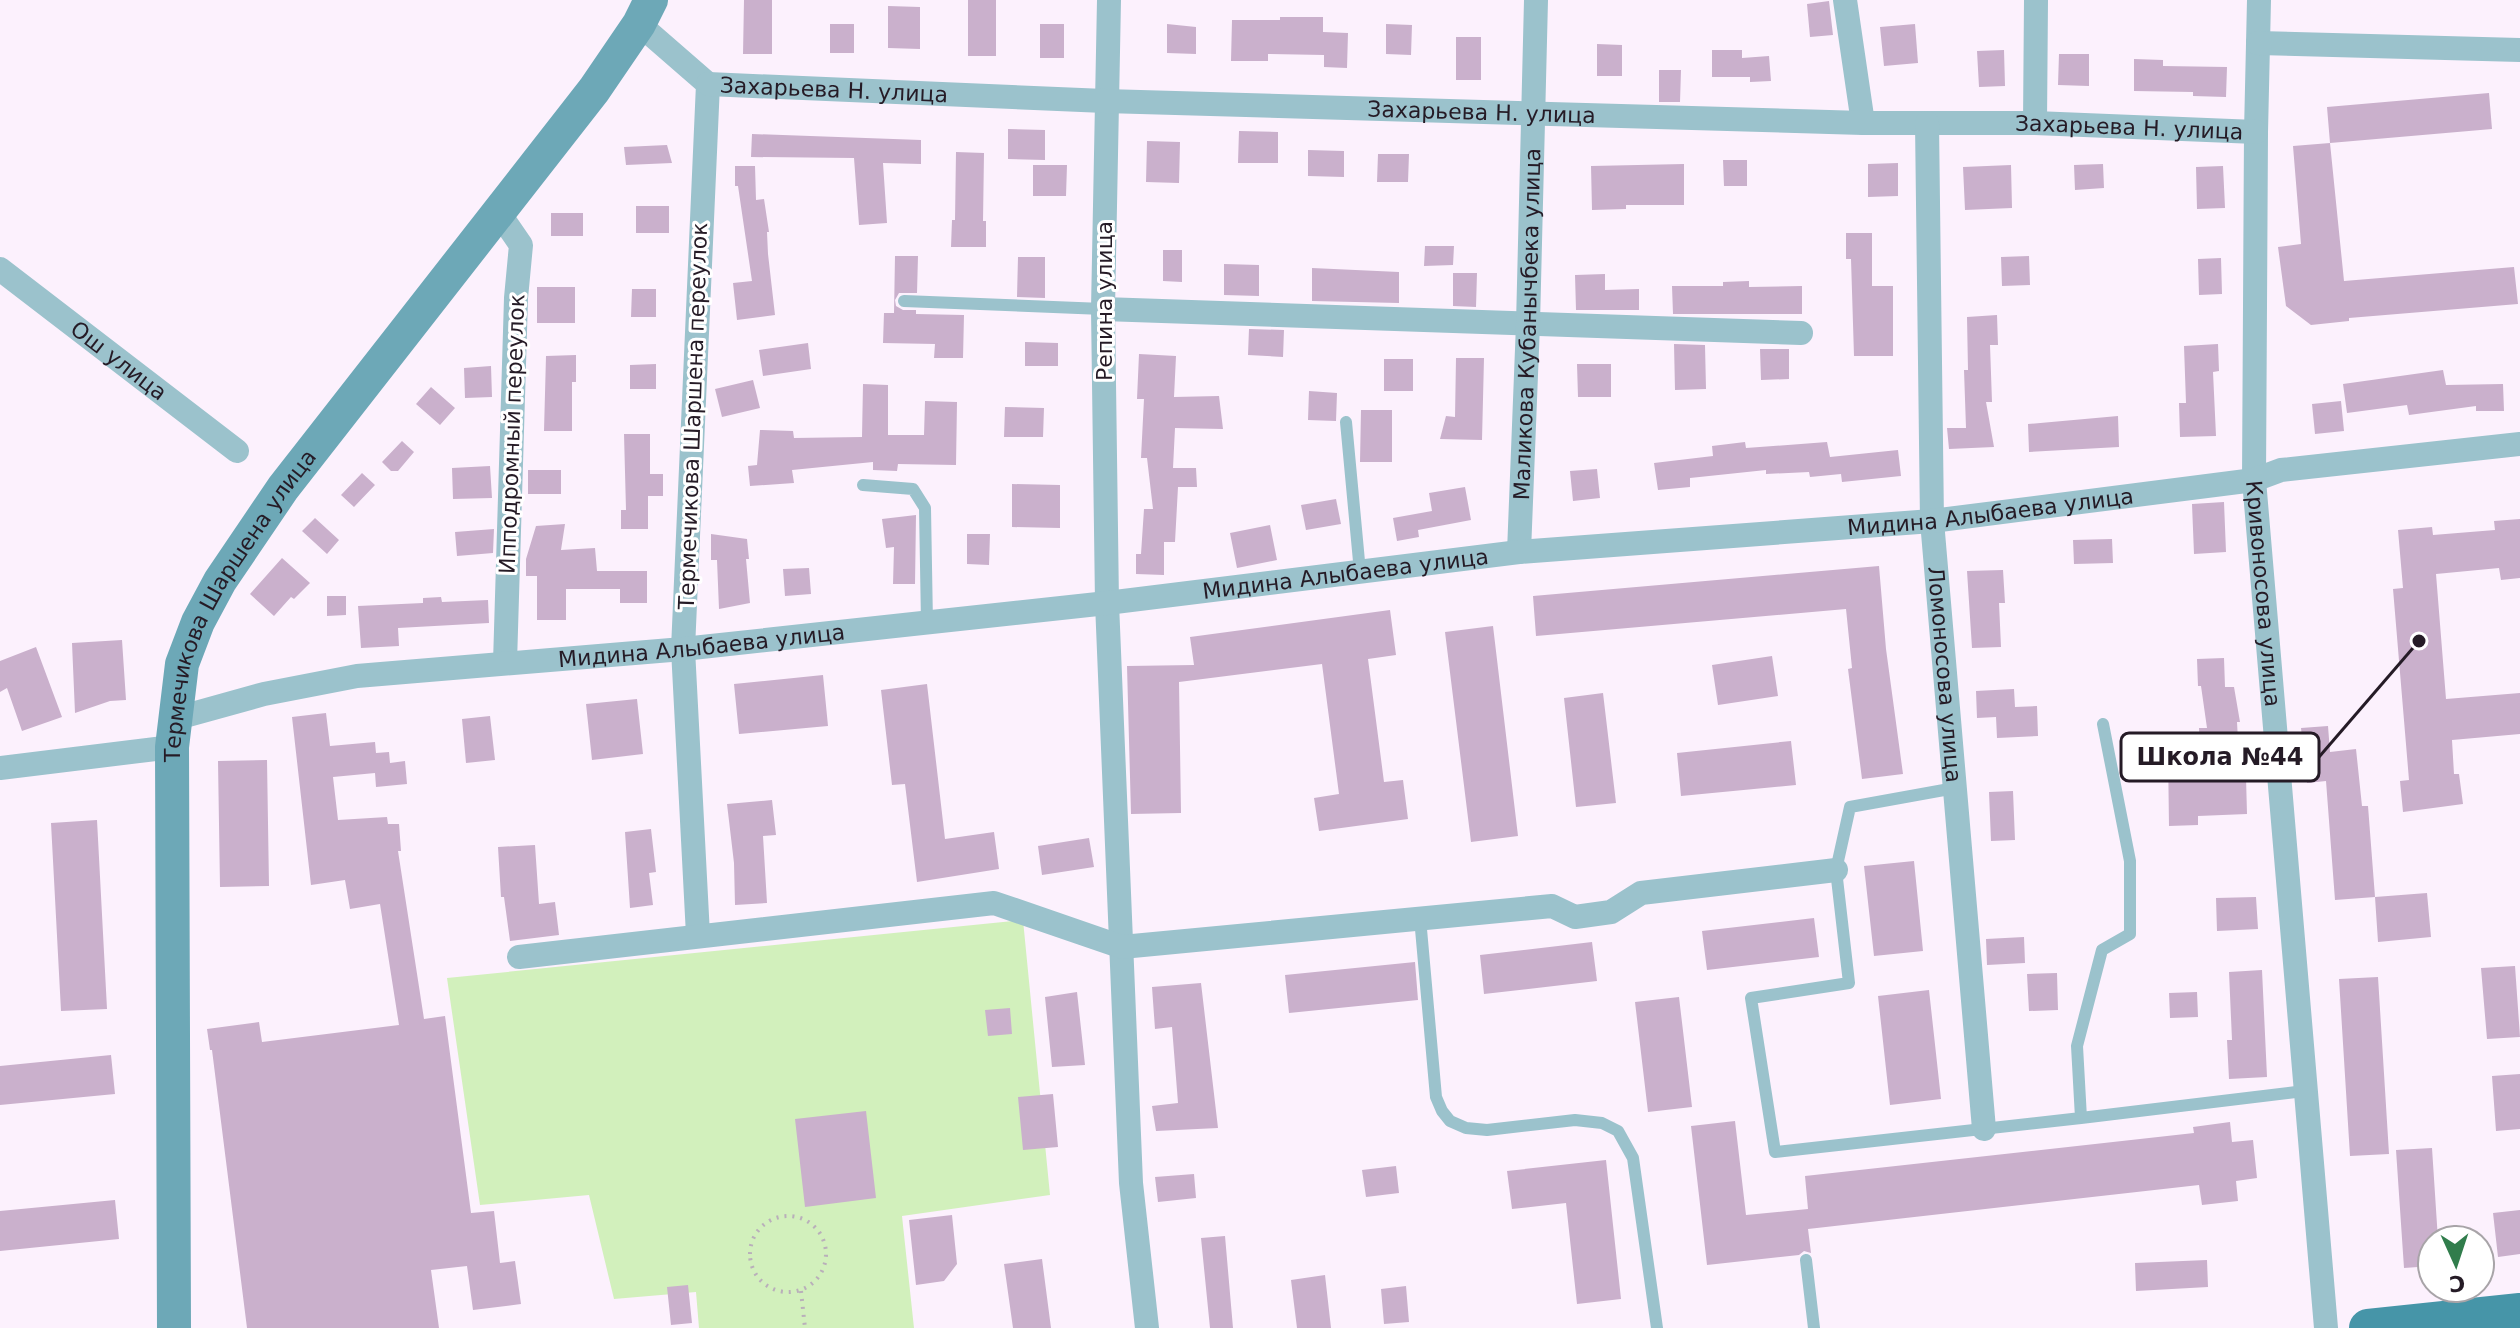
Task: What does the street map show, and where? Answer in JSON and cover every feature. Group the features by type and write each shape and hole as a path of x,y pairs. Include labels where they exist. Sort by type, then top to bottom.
{"main road":[{"path":"2368,1328 2520,1312"}],"street":[{"name":"Репина улица","path":"1109,0 1103,309 1107,603 1131,1183 1147,1328"},
{"name":"Маликова Кубанычбека улица","path":"1519,552 1536,0"},
{"path":"1845,0 1863,123"},
{"path":"2035,123 2036,0"},
{"name":"Кривоносова улица","path":"2259,0 2254,480 2326,1328"},
{"path":"645,12 708,84"},
{"name":"Термечикова Шаршена улица","path":"174,1328 173,733 182,664 198,622 220,581 283,488 594,90 645,12"},
{"path":"2258,43 2520,50"},
{"name":"Захарьева Н. улица","path":"708,84 1105,101 1863,123 2035,123 2256,132"},
{"name":"Термечикова Шаршена переулок","path":"698,935 683,649 708,84"},
{"name":"Ломоносова улица","path":"1927,123 1932,521 1984,1129"},
{"name":"Ипподромный переулок","path":"499,213 521,245 516,298 505,663"},
{"name":"Ош улица","path":"0,269 237,451"},
{"path":"1103,309 1801,333"},
{"name":"Мидина Алыбаева улица","path":"0,768 173,733 264,694 357,676 683,649 927,623 1519,552 1932,521 2254,480 2281,470 2520,444"},
{"path":"519,957 994,903 1122,947 1552,906 1575,917 1611,912 1641,893 1836,870"}],"lane":[{"path":"904,301 1103,309"},
{"path":"1346,422 1360,572"},
{"path":"863,485 913,489 925,508 927,623"},
{"path":"2081,1118 2077,1046 2088,998 2102,950 2130,934 2130,861 2103,724"},
{"path":"1955,788 1850,807 1836,870 1849,983 1751,998 1775,1152 2304,1091"},
{"path":"1420,918 1436,1097 1442,1111 1450,1121 1466,1128 1487,1130 1575,1120 1602,1123 1618,1131 1633,1158 1657,1328"},
{"path":"1806,1260 1814,1328"}],"path":[{"path":"794,1216 817,1228 824,1239 826,1264 821,1276 801,1291 787,1293 773,1290 761,1282 753,1271 751,1243 768,1221 794,1216"},
{"path":"801,1291 805,1328"}],"green space":[{"path":"1023,920 1050,1195 902,1216 914,1328 699,1328 696,1292 614,1299 589,1195 480,1205 447,978"}],"building":[{"path":"744,0 772,0 772,54 743,54"},
{"path":"968,0 996,0 996,56 968,56"},
{"path":"1829,1 1833,35 1810,37 1807,4"},
{"path":"888,6 920,7 920,49 888,48"},
{"path":"1280,17 1323,17 1323,32 1348,33 1347,68 1324,67 1324,55 1268,54 1268,61 1231,61 1232,20 1280,20"},
{"path":"830,24 854,24 854,53 830,53"},
{"path":"1040,24 1064,24 1064,58 1040,58"},
{"path":"1167,24 1196,27 1196,54 1167,53"},
{"path":"1386,24 1412,25 1411,55 1386,54"},
{"path":"1915,24 1918,63 1884,66 1880,27"},
{"path":"1456,37 1481,37 1481,80 1456,80"},
{"path":"1597,44 1622,45 1622,76 1597,76"},
{"path":"1712,50 1742,50 1742,58 1769,56 1771,81 1750,82 1750,77 1712,77"},
{"path":"2004,50 2005,86 1979,87 1977,51"},
{"path":"2059,54 2089,54 2089,86 2058,85"},
{"path":"2134,59 2163,60 2163,66 2227,67 2226,97 2193,96 2193,92 2134,91"},
{"path":"1659,70 1681,70 1680,102 1659,102"},
{"path":"2489,93 2492,129 2330,143 2327,107"},
{"path":"1008,129 1045,130 1045,160 1008,159"},
{"path":"1239,131 1278,132 1278,163 1238,163"},
{"path":"752,134 921,140 921,164 883,163 887,223 859,225 854,158 751,157"},
{"path":"1147,141 1180,142 1179,183 1146,182"},
{"path":"2330,143 2344,281 2514,267 2518,304 2349,318 2349,321 2311,325 2286,306 2278,247 2301,244 2293,146"},
{"path":"667,145 672,163 626,165 624,147"},
{"path":"1308,150 1344,151 1344,177 1308,176"},
{"path":"956,152 984,153 983,221 986,221 986,247 951,247 952,220 955,220"},
{"path":"1378,154 1409,154 1408,182 1377,182"},
{"path":"1723,160 1747,160 1747,186 1724,186"},
{"path":"1898,163 1898,196 1868,197 1868,164"},
{"path":"1684,164 1684,205 1626,205 1626,209 1592,210 1591,166"},
{"path":"2103,164 2104,188 2075,190 2074,165"},
{"path":"1033,165 1067,165 1066,196 1033,196"},
{"path":"2011,165 2012,208 1965,210 1963,167"},
{"path":"735,166 755,166 756,200 764,199 775,315 737,320 733,283 752,281 738,186 735,186"},
{"path":"2223,166 2225,208 2197,209 2196,167"},
{"path":"636,206 669,206 669,233 636,233"},
{"path":"551,213 583,213 583,236 551,236"},
{"path":"1846,233 1872,233 1872,286 1893,286 1893,356 1854,356 1851,259 1846,259"},
{"path":"1425,246 1454,246 1453,265 1424,266"},
{"path":"1163,250 1182,250 1182,282 1163,281"},
{"path":"895,256 918,256 917,293 899,293 896,306 903,310 916,310 916,314 964,315 963,358 934,358 935,344 883,343 884,313 894,313"},
{"path":"2029,256 2030,285 2002,286 2001,257"},
{"path":"1018,257 1045,257 1045,298 1017,297"},
{"path":"2221,258 2222,294 2199,295 2198,259"},
{"path":"1224,264 1259,265 1259,296 1224,295"},
{"path":"1312,268 1399,272 1399,303 1312,301"},
{"path":"1453,273 1477,273 1476,307 1453,306"},
{"path":"1605,274 1605,290 1639,289 1639,310 1576,310 1575,275"},
{"path":"1749,281 1749,287 1802,286 1802,314 1673,314 1672,286 1723,286 1723,282"},
{"path":"537,287 575,287 575,323 537,323"},
{"path":"632,289 656,289 656,317 631,317"},
{"path":"1997,315 1998,345 1990,345 1992,402 1986,402 1994,447 1949,449 1947,428 1966,428 1964,370 1968,370 1967,317"},
{"path":"1249,329 1284,330 1283,357 1248,355"},
{"path":"1025,342 1058,343 1058,366 1025,366"},
{"path":"808,343 811,369 763,376 759,350"},
{"path":"1674,344 1705,345 1706,389 1675,390"},
{"path":"2218,344 2219,371 2213,372 2216,436 2180,437 2179,403 2186,403 2184,346"},
{"path":"1760,349 1789,349 1789,379 1761,380"},
{"path":"1139,354 1176,356 1174,397 1219,396 1223,429 1175,428 1173,468 1196,468 1197,487 1178,487 1175,542 1164,542 1164,575 1136,574 1136,554 1141,554 1144,509 1153,509 1147,458 1141,458 1144,399 1137,399"},
{"path":"576,355 576,382 572,382 572,431 544,431 546,356"},
{"path":"1456,358 1484,358 1482,440 1440,439 1446,416 1455,417"},
{"path":"1384,359 1413,359 1413,391 1384,391"},
{"path":"656,364 656,389 630,389 630,365"},
{"path":"1577,364 1611,364 1611,397 1578,397"},
{"path":"491,366 492,397 465,398 464,368"},
{"path":"2443,370 2446,385 2503,384 2504,411 2476,411 2476,406 2409,415 2407,405 2347,413 2343,384"},
{"path":"753,380 760,408 722,417 715,389"},
{"path":"863,384 888,385 888,435 924,435 925,401 957,402 956,465 898,464 897,471 873,470 873,462 792,470 794,483 750,486 748,466 757,465 760,430 793,431 794,438 862,437"},
{"path":"431,387 455,408 440,425 416,404"},
{"path":"1309,391 1337,393 1336,421 1308,420"},
{"path":"2341,401 2344,431 2315,434 2312,404"},
{"path":"1005,407 1044,408 1043,437 1004,437"},
{"path":"1361,410 1392,410 1392,462 1360,462"},
{"path":"2118,416 2119,447 2029,452 2028,424"},
{"path":"624,434 650,434 650,474 663,474 663,496 648,496 648,529 621,529 621,510 626,510"},
{"path":"402,441 414,452 398,471 391,471 382,462"},
{"path":"1745,442 1746,448 1827,442 1830,457 1898,450 1901,476 1842,482 1841,474 1810,477 1809,472 1766,474 1766,470 1690,478 1690,487 1658,490 1654,463 1713,456 1712,446"},
{"path":"490,466 492,498 453,499 452,468"},
{"path":"1597,469 1600,498 1573,501 1570,471"},
{"path":"528,470 561,470 561,494 528,494"},
{"path":"362,473 375,485 354,507 341,495"},
{"path":"1012,484 1060,485 1060,528 1012,527"},
{"path":"1465,487 1471,520 1418,530 1419,537 1397,541 1393,518 1432,511 1429,493"},
{"path":"1336,499 1341,524 1306,530 1301,505"},
{"path":"2224,502 2226,552 2194,554 2192,504"},
{"path":"916,515 915,584 893,584 894,547 886,548 882,519"},
{"path":"315,518 339,540 327,554 302,531"},
{"path":"2520,519 2520,578 2501,580 2499,568 2436,574 2446,699 2520,693 2520,734 2452,740 2454,774 2459,774 2463,804 2403,812 2400,781 2409,780 2393,589 2403,588 2398,530 2432,527 2433,535 2495,530 2494,521"},
{"path":"565,524 561,550 595,548 597,571 647,571 647,603 620,603 620,589 566,589 566,620 537,620 537,576 526,576 526,559 536,526"},
{"path":"1270,525 1277,560 1237,568 1230,533"},
{"path":"494,529 493,553 457,556 455,532"},
{"path":"711,534 747,539 750,603 719,609 717,560 711,560"},
{"path":"967,534 990,534 989,565 967,564"},
{"path":"2112,539 2113,563 2074,564 2073,540"},
{"path":"282,558 310,583 294,599 291,597 274,616 250,594"},
{"path":"1879,566 1886,649 1903,774 1862,779 1848,669 1852,668 1846,609 1536,636 1533,596"},
{"path":"809,568 811,594 785,596 783,569"},
{"path":"2003,570 2005,603 1999,603 2001,647 1972,648 1967,571"},
{"path":"327,596 346,596 346,615 327,616"},
{"path":"441,597 442,602 488,600 489,623 398,628 399,646 361,648 358,606 423,603 423,598"},
{"path":"1390,610 1396,655 1368,659 1384,782 1403,780 1408,819 1319,831 1314,798 1339,794 1322,664 1179,682 1181,813 1131,814 1127,666 1194,665 1190,637"},
{"path":"1493,626 1518,836 1471,842 1445,632"},
{"path":"122,640 126,700 110,701 75,713 72,643"},
{"path":"36,647 62,717 22,731 7,688 0,692 0,661"},
{"path":"1772,656 1778,696 1718,705 1712,665"},
{"path":"2224,658 2225,687 2234,687 2240,722 2237,722 2240,777 2246,777 2247,814 2198,816 2198,825 2169,826 2168,751 2200,750 2199,728 2207,728 2201,686 2198,686 2197,659"},
{"path":"823,675 828,726 739,734 734,684"},
{"path":"927,684 945,839 994,832 999,869 917,882 905,784 892,785 881,690"},
{"path":"2014,689 2015,707 2037,706 2038,736 1997,738 1996,717 1977,718 1976,691"},
{"path":"1603,693 1616,803 1576,807 1564,698"},
{"path":"637,699 643,754 592,760 586,704"},
{"path":"326,713 330,746 375,742 376,753 389,752 390,763 405,761 407,784 376,787 375,773 333,777 338,820 387,817 388,824 399,824 401,851 398,851 424,1019 445,1016 471,1213 494,1211 500,1263 515,1261 521,1304 473,1310 467,1266 431,1270 439,1328 247,1328 207,1029 259,1022 262,1042 399,1025 380,904 350,909 345,880 311,885 292,717"},
{"path":"490,716 495,760 466,763 462,719"},
{"path":"2328,726 2330,752 2356,749 2362,806 2368,806 2375,897 2335,900 2326,781 2307,783 2301,728"},
{"path":"1791,741 1796,785 1681,796 1677,753"},
{"path":"267,760 269,886 220,887 218,761"},
{"path":"2013,791 2015,840 1991,841 1989,792"},
{"path":"772,800 776,835 763,836 767,903 735,905 727,804"},
{"path":"97,820 107,1009 61,1011 51,823"},
{"path":"651,829 656,872 649,873 653,905 630,908 625,832"},
{"path":"1089,838 1094,867 1042,875 1038,846"},
{"path":"535,845 539,904 555,902 559,935 510,941 504,897 501,897 498,847"},
{"path":"1914,861 1923,951 1874,956 1864,866"},
{"path":"2427,893 2431,937 2378,942 2375,897"},
{"path":"2256,897 2258,929 2217,931 2216,898"},
{"path":"1814,918 1819,957 1707,970 1702,931"},
{"path":"2024,937 2025,963 1987,965 1986,939"},
{"path":"1592,942 1597,981 1484,994 1480,955"},
{"path":"1415,962 1418,1000 1289,1013 1285,975"},
{"path":"2515,966 2520,1037 2487,1039 2481,968"},
{"path":"2262,970 2267,1077 2229,1079 2227,1040 2232,1040 2229,972"},
{"path":"2057,973 2058,1010 2029,1011 2027,974"},
{"path":"2378,977 2389,1154 2350,1156 2339,979"},
{"path":"1201,983 1218,1128 1156,1131 1152,1106 1178,1103 1172,1027 1155,1029 1152,987"},
{"path":"1929,990 1941,1099 1890,1105 1878,996"},
{"path":"1077,992 1085,1065 1052,1067 1045,997"},
{"path":"2197,992 2198,1017 2170,1018 2169,993"},
{"path":"1679,997 1692,1107 1648,1112 1635,1002"},
{"path":"1010,1008 1012,1034 988,1036 985,1010"},
{"path":"111,1055 115,1094 0,1105 0,1066"},
{"path":"2520,1074 2520,1129 2496,1131 2492,1076"},
{"path":"1053,1094 1058,1147 1023,1150 1018,1097"},
{"path":"866,1111 876,1198 805,1207 795,1119"},
{"path":"1735,1121 1746,1215 1808,1209 1805,1176 2194,1133 2193,1127 2230,1122 2232,1142 2253,1140 2257,1178 2236,1181 2238,1201 2202,1205 2199,1185 1808,1229 1811,1253 1804,1251 1799,1255 1707,1265 1691,1126"},
{"path":"2432,1148 2437,1224 2416,1224 2416,1267 2404,1268 2396,1150"},
{"path":"1606,1160 1621,1299 1577,1304 1566,1203 1512,1209 1507,1171"},
{"path":"1396,1166 1399,1193 1366,1197 1362,1170"},
{"path":"1194,1174 1196,1198 1158,1202 1155,1177"},
{"path":"115,1200 119,1239 0,1251 0,1211"},
{"path":"2520,1210 2520,1254 2498,1257 2493,1213"},
{"path":"952,1215 957,1264 944,1281 916,1285 909,1220"},
{"path":"1225,1236 1233,1328 1210,1328 1201,1238"},
{"path":"1042,1259 1051,1328 1013,1328 1004,1264"},
{"path":"2207,1260 2208,1287 2136,1291 2135,1263"},
{"path":"1325,1275 1331,1328 1297,1328 1291,1280"},
{"path":"688,1285 692,1323 671,1325 667,1287"},
{"path":"1406,1286 1409,1322 1384,1324 1381,1289"}],"place":[{"name":"Школа №44","path":"2419,641"}]}
